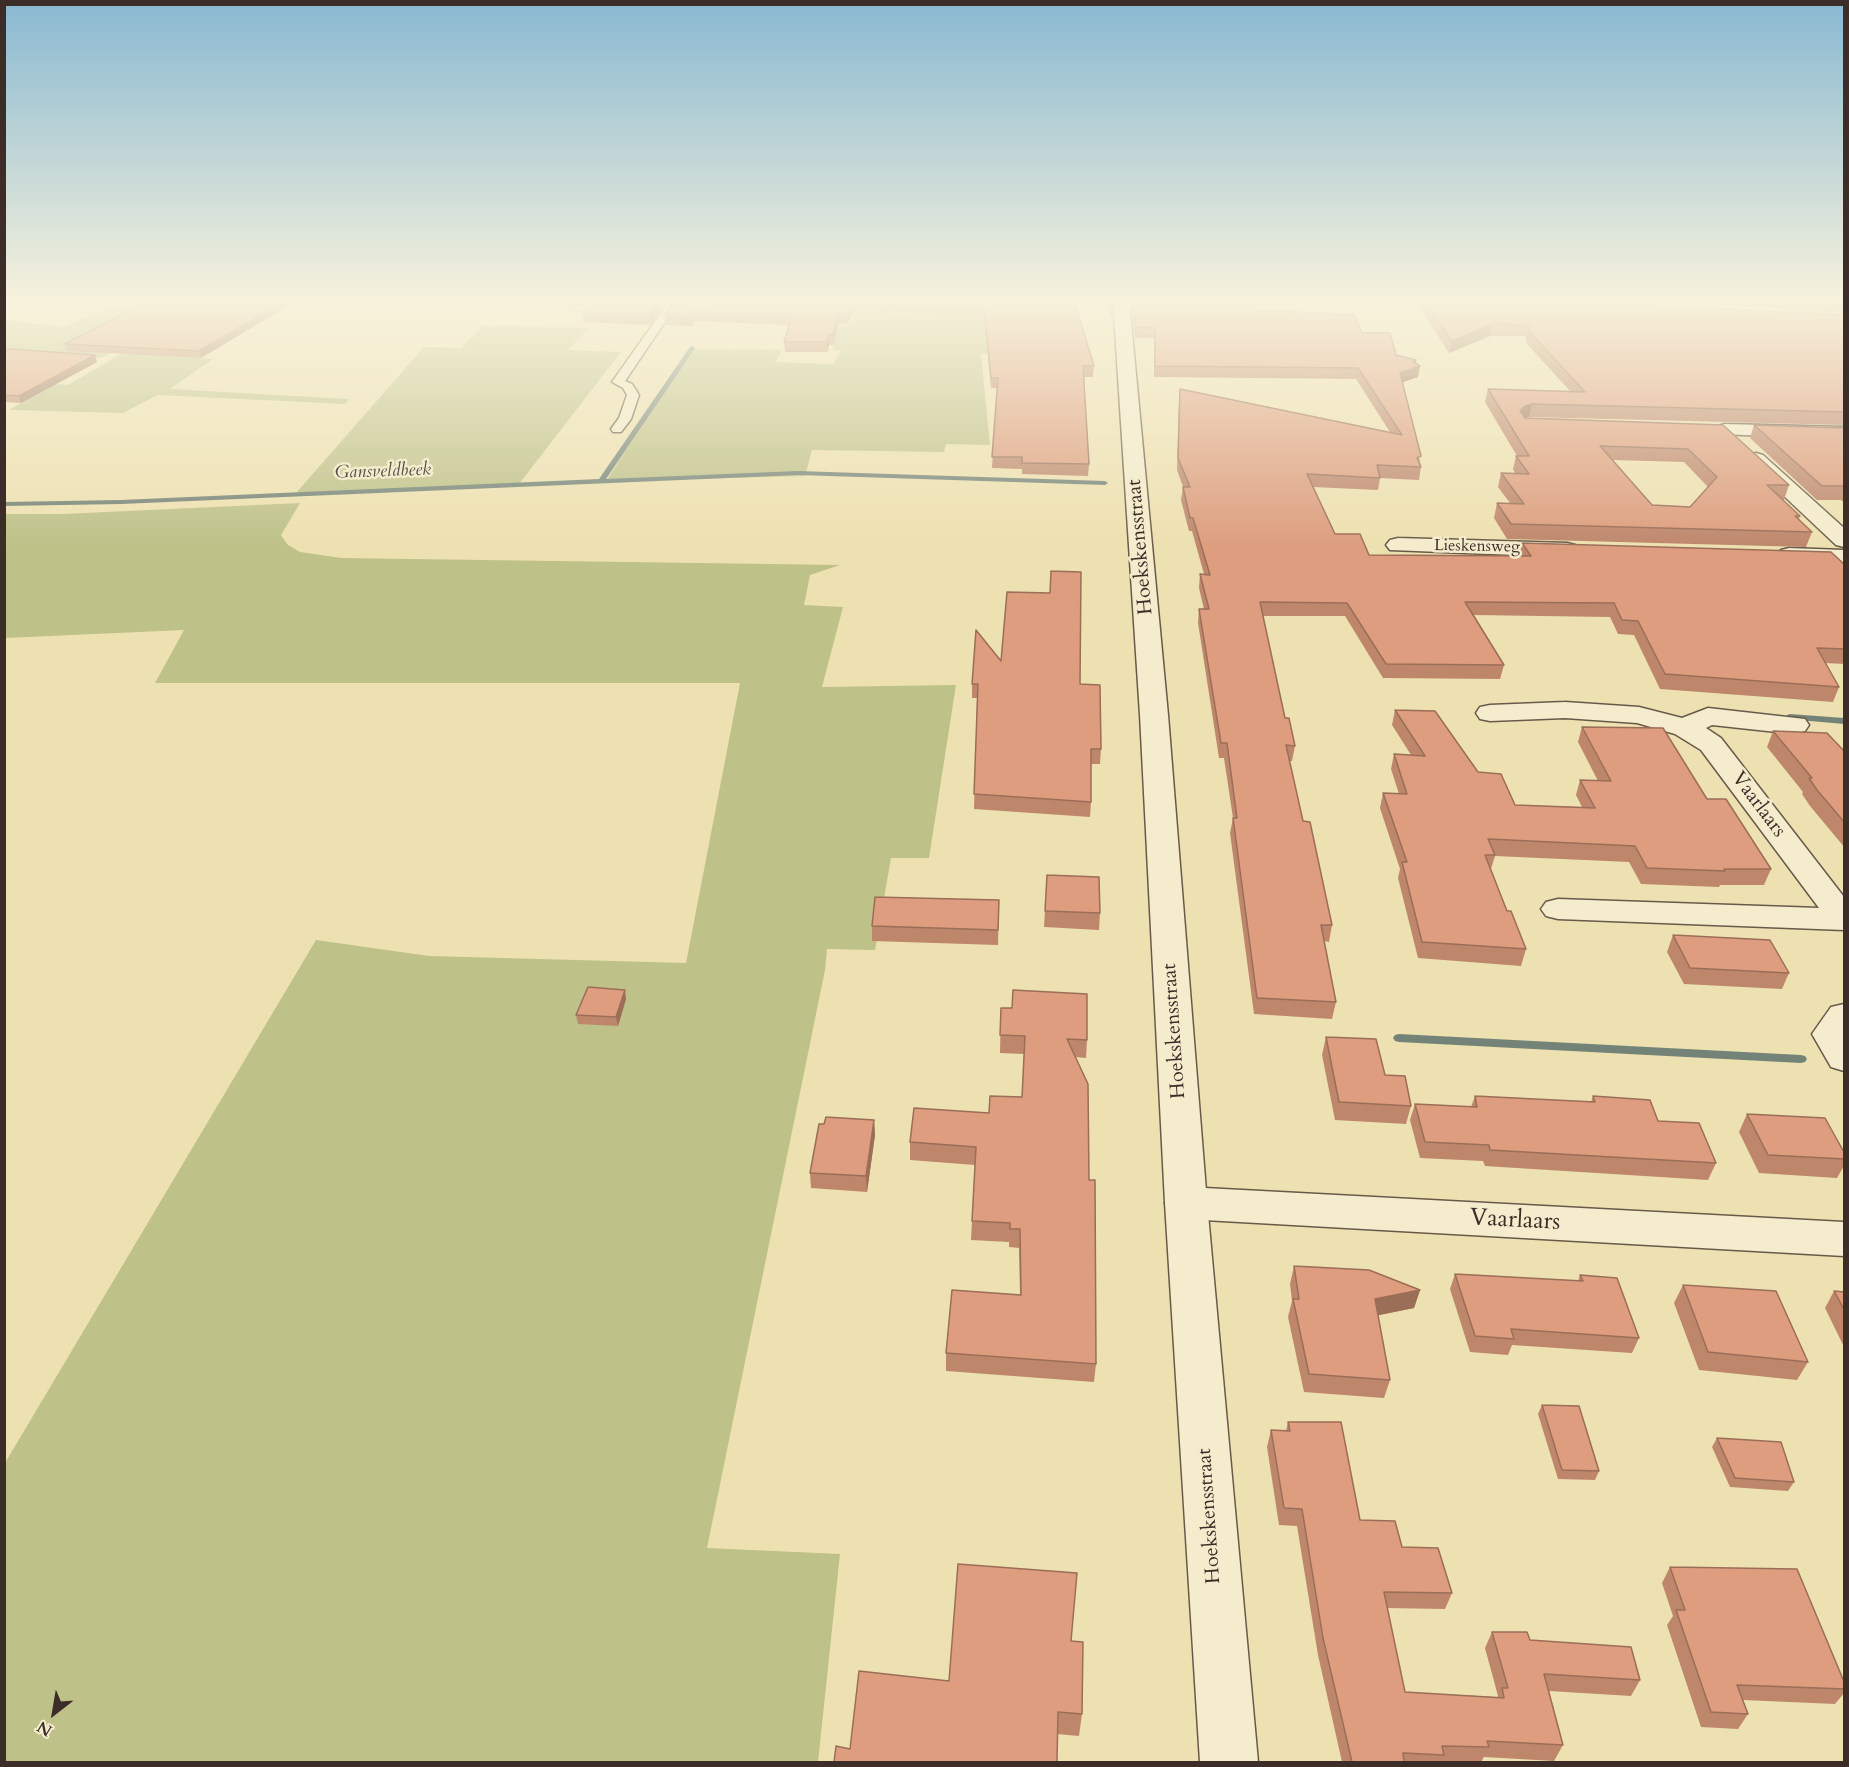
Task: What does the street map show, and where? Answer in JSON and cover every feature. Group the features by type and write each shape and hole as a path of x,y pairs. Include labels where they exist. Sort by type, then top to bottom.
{"street":[{"name":"Hoekskensstraat","path":"1128,382 1154,715 1186,1203 1229,1762"},
{"path":"1702,429 1845,434"},
{"path":"1725,430 1845,540"},
{"name":"Lieskensweg","path":"1398,546 1586,550"},
{"path":"1762,555 1845,557"},
{"name":"Vaarlaars","path":"1490,713 1565,711 1639,715 1685,728 1711,744 1845,920"},
{"path":"1685,728 1708,716 1795,725"},
{"name":"Vaarlaars","path":"1558,909 1845,920"},
{"path":"1845,1016 1831,1034 1845,1058"},
{"name":"Vaarlaars","path":"1186,1203 1845,1239"}],"lane":[{"path":"617,429 625,419 633,395 628,386 619,382"}],"green space":[{"path":"72,382 179,382 170,389 349,399 345,404 158,395 123,413 9,410 55,384 68,385"},
{"path":"393,382 597,382 519,484 325,494 296,493"},
{"path":"670,382 984,382 990,445 946,444 944,452 812,450 805,476 606,481"},
{"path":"300,503 281,535 288,545 300,552 341,558 840,565 810,575 804,605 843,607 822,687 956,685 929,858 891,858 875,950 827,949 825,970 707,1548 840,1554 818,1762 5,1762 5,1463 316,940 429,956 686,963 740,683 155,683 184,630 5,638 5,514 63,514"}],"building":[{"path":"4,382 44,382 19,396 4,395"},
{"path":"998,382 1084,382 1089,464 1022,463 1022,457 992,457"},
{"path":"1367,382 1402,382 1421,456 1417,458 1421,467 1377,465 1380,478 1307,474 1335,534 1360,534 1369,555 1531,556 1522,543 1831,552 1845,565 1845,649 1817,648 1839,687 1665,674 1638,621 1622,620 1614,603 1465,602 1504,665 1386,664 1347,603 1260,602 1285,718 1289,718 1295,746 1286,745 1303,821 1310,822 1332,925 1321,925 1336,1002 1257,998 1233,818 1237,818 1227,743 1221,743 1199,609 1209,609 1200,574 1210,575 1193,518 1190,518 1183,487 1190,487 1178,458 1180,389 1402,435"},
{"path":"1576,382 1845,382 1845,412 1532,404 1520,411 1525,418 1723,425 1789,485 1767,485 1800,516 1795,516 1812,532 1511,524 1497,503 1524,504 1501,473 1529,474 1516,456 1529,456 1488,389 1585,392","holes":["1600,446 1688,449 1717,477 1690,507 1652,505"]},
{"path":"1754,425 1845,428 1845,486 1822,486"},
{"path":"1051,571 1081,572 1080,684 1100,685 1101,749 1091,749 1091,802 974,794 978,684 972,684 976,630 1001,661 1007,592 1050,593"},
{"path":"1395,710 1435,711 1478,772 1501,774 1515,805 1595,808 1580,780 1611,781 1582,727 1663,728 1707,799 1726,799 1771,869 1724,869 1725,871 1647,868 1635,846 1488,839 1495,855 1485,855 1507,911 1511,911 1526,949 1422,942 1402,862 1407,862 1383,793 1407,794 1394,754 1425,756"},
{"path":"1773,731 1827,733 1845,752 1845,823 1817,790 1809,778 1812,778"},
{"path":"1047,875 1099,877 1100,913 1045,911"},
{"path":"875,897 999,900 998,930 872,926"},
{"path":"1673,935 1770,940 1789,973 1690,968"},
{"path":"588,987 625,990 616,1017 576,1015"},
{"path":"1013,990 1087,994 1087,1040 1067,1039 1088,1084 1089,1180 1095,1180 1096,1364 946,1353 952,1290 1021,1295 1020,1229 1010,1229 1010,1223 972,1221 976,1147 910,1142 914,1108 989,1113 990,1096 1022,1097 1025,1036 1000,1035 1001,1008 1012,1008"},
{"path":"1326,1037 1376,1039 1385,1075 1405,1076 1411,1106 1339,1102"},
{"path":"1475,1096 1595,1102 1593,1096 1650,1100 1658,1121 1699,1123 1716,1163 1490,1150 1489,1145 1425,1142 1415,1104 1477,1107"},
{"path":"1747,1114 1825,1118 1845,1154 1845,1159 1768,1155"},
{"path":"826,1117 874,1120 866,1176 810,1173 819,1124 824,1124"},
{"path":"1294,1266 1369,1270 1420,1290 1375,1299 1390,1380 1309,1374 1293,1299 1299,1299"},
{"path":"1455,1274 1583,1281 1580,1275 1617,1278 1639,1338 1511,1329 1514,1339 1475,1336"},
{"path":"1683,1285 1776,1291 1808,1362 1708,1352"},
{"path":"1834,1291 1845,1292 1845,1311"},
{"path":"1542,1405 1579,1406 1599,1471 1562,1470"},
{"path":"1288,1422 1341,1422 1360,1520 1395,1521 1402,1547 1438,1548 1452,1593 1384,1592 1405,1692 1504,1698 1502,1688 1508,1688 1492,1632 1527,1632 1530,1640 1631,1647 1640,1680 1544,1674 1563,1745 1487,1741 1489,1747 1442,1746 1444,1755 1403,1753 1404,1762 1352,1762 1323,1638 1302,1509 1284,1508 1271,1430 1290,1431"},
{"path":"1717,1438 1781,1442 1794,1482 1735,1478"},
{"path":"958,1564 1077,1573 1071,1641 1083,1642 1082,1714 1058,1712 1057,1762 834,1762 836,1746 850,1749 859,1671 949,1681"},
{"path":"1670,1567 1797,1569 1845,1684 1845,1689 1737,1685 1748,1714 1711,1712 1676,1610 1685,1610"}],"waterway":[{"name":"Gansveldbeek","path":"601,481 668,382"},
{"path":"601,481 798,473 1105,483"},
{"name":"Gansveldbeek","path":"4,504 121,502 601,481"},
{"path":"1790,717 1844,721"},
{"path":"1399,1038 1801,1059"}]}
